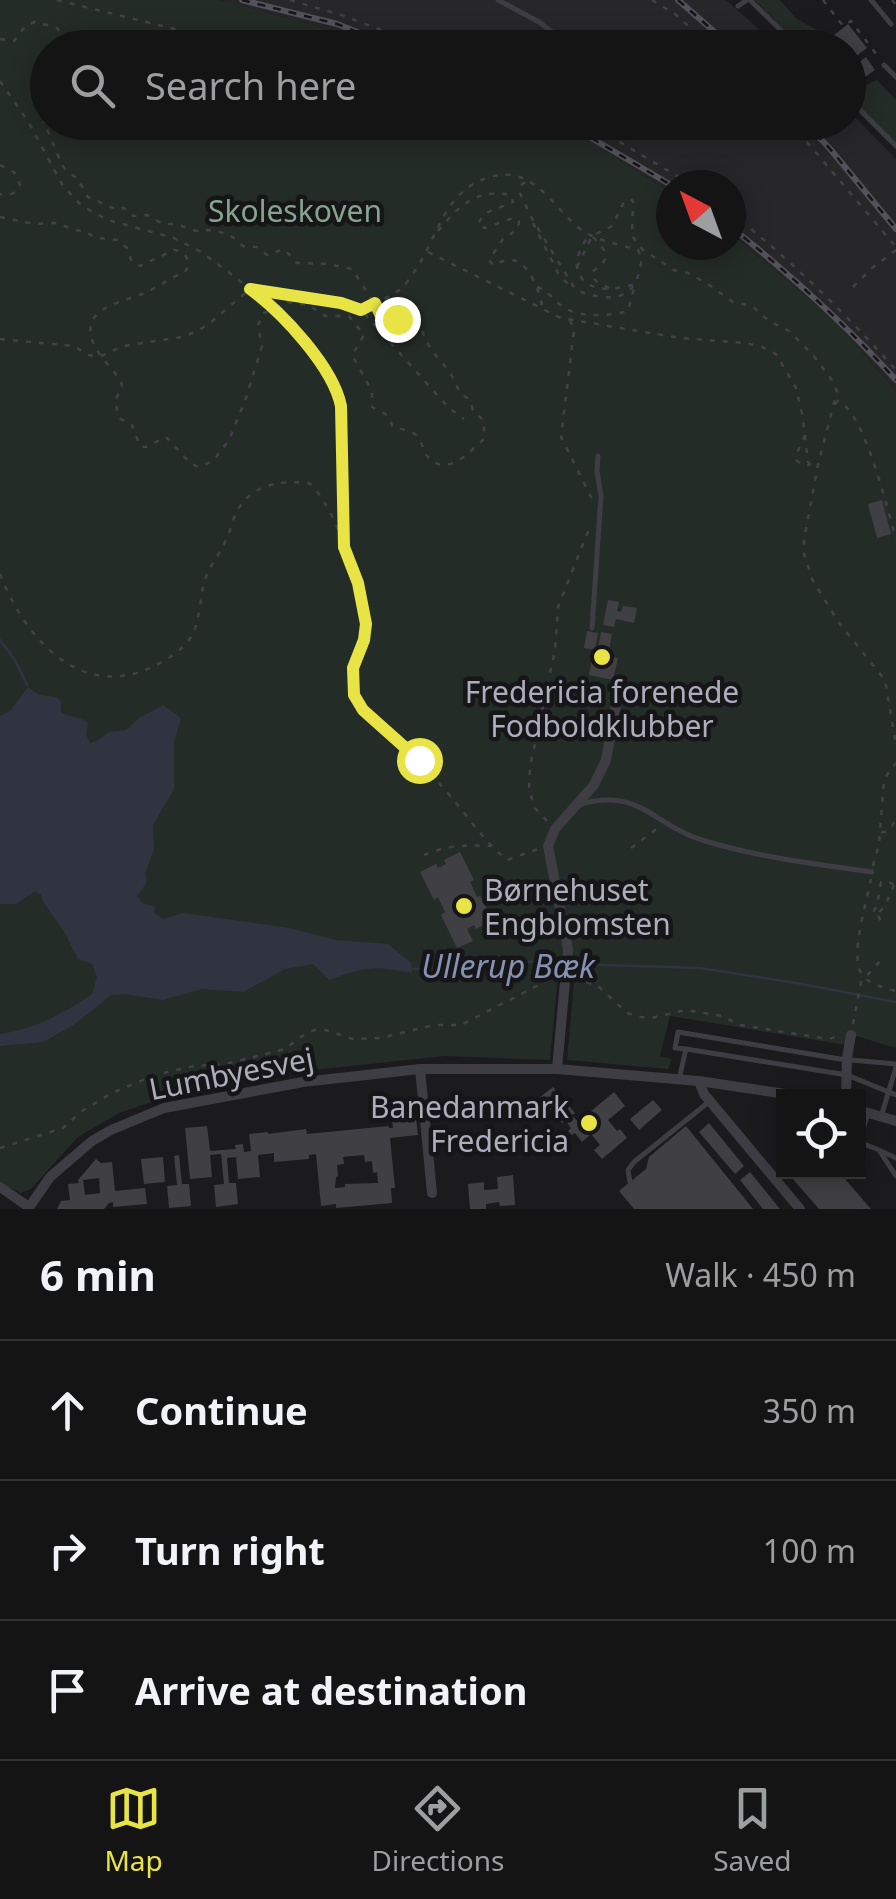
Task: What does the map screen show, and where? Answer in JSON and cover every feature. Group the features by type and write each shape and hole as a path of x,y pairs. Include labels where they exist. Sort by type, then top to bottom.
{"street":[{"path":"557,1068 568,949 548,846 555,829 594,785 606,760 619,688"},
{"path":"846,1089 852,1033"},
{"name":"Lumbyesvej","path":"28,1208 50,1176 92,1140 138,1118 164,1108 302,1082 420,1069 557,1068 776,1093"},
{"path":"420,1069 432,1193"},
{"path":"700,1081 704,1094 800,1209"},
{"path":"866,1113 896,1121"},
{"path":"0,1187 28,1208"}],"lane":[{"path":"498,0 549,30"},
{"path":"738,6 749,0 780,30"},
{"path":"872,0 891,24"},
{"path":"884,64 896,78"},
{"path":"866,116 896,146"},
{"path":"592,628 601,496 598,456"},
{"path":"577,805 595,800 622,801 645,808 698,839 872,872"},
{"path":"881,1117 892,1094 896,1066 678,1032 675,1048 847,1075 892,1094"},
{"path":"679,1079 686,1049"},
{"path":"630,1182 628,1170 634,1162 710,1101"},
{"path":"866,1145 896,1158"},
{"path":"879,1150 896,1176"}],"path":[{"path":"57,0 179,30"},
{"path":"290,0 383,30"},
{"path":"652,0 692,30"},
{"path":"823,0 843,26 851,21 858,30"},
{"path":"892,0 896,6"},
{"path":"0,39 14,41 34,22 56,30"},
{"path":"866,41 884,64"},
{"path":"0,81 30,126"},
{"path":"38,140 63,186 82,206 108,220 174,238 202,252 274,307 321,363 337,388 341,406 344,547"},
{"path":"0,217 34,224 57,223 96,238 118,240 127,248 132,262 140,266 167,252 178,250 184,254 188,261 184,272 145,294 113,304 94,316 92,322 92,341 121,381 115,404 119,418 132,425 138,444 146,447 166,437 192,464 203,466 213,461 229,440 246,398 262,346 259,321 274,307 292,302 313,307 325,316 353,319 364,335 352,355 372,391 374,409 387,416 393,427 413,432 424,453 434,462 441,465 463,459 484,438 484,421 473,410 470,400 460,393 426,336 413,324 380,314 352,269 296,263 282,249 266,255 257,248 244,246 229,234 163,224 147,214 132,216 124,208 118,210 92,199 76,178 66,172 52,140"},
{"path":"616,140 667,170"},
{"path":"805,140 896,249 853,286"},
{"path":"0,164 14,172 20,185 8,196 0,194"},
{"path":"361,310 404,287 428,252 442,216 454,198 495,175 508,174 529,181 591,235 606,258 592,275 611,289"},
{"path":"529,181 519,191 575,289 611,298 635,284"},
{"path":"434,236 471,198 492,193 511,195 514,202 493,209 479,219 478,226 485,228 518,219 520,226 499,244 490,263 518,262 540,291 542,308"},
{"path":"635,284 600,289 590,286 577,267 591,235 612,226 626,200 633,201 630,230 637,244 674,270 708,284 733,302 752,306 789,331 834,383 834,406 804,540 807,566 840,623 885,680 896,745"},
{"path":"746,227 804,275 896,370"},
{"path":"536,287 545,289 571,312 628,311 641,254 634,248 591,235"},
{"path":"428,252 570,320 680,338 745,343 776,354 796,388 808,462 812,466"},
{"path":"0,339 74,346 88,355 101,356 123,346 197,331 250,289 341,303 361,310 464,420"},
{"path":"570,320 574,330 562,438 593,503"},
{"path":"834,406 838,401 848,406 862,430 896,539"},
{"path":"805,435 798,460 802,465 818,466"},
{"path":"0,574 16,607 50,652 94,676 130,675 163,662 192,636 209,566 224,544 237,512 254,490 274,484 309,483 326,503 358,583 366,624 353,668 354,695 363,710 419,760 507,860 548,846"},
{"path":"555,829 534,808 529,790 530,767 555,650 558,608 594,513"},
{"path":"0,1148 64,1128 97,1102 154,1075 226,1064 285,1049 316,1030 353,1038 382,1038 462,1024 567,973 614,999 627,1014 641,1017 686,1010 722,1016 740,1025 828,1039 842,1031 852,1033 862,980 858,955 880,831 884,778 896,762"},
{"path":"880,831 886,832 896,818"},
{"path":"630,848 666,822"},
{"path":"424,855 442,847 492,846"},
{"path":"870,882 895,886 877,915"},
{"path":"881,882 874,911 882,924"},
{"path":"862,980 884,958"},
{"path":"862,980 896,991"}],"shaded area":[{"path":"220,0 726,0 760,30 330,30"},
{"path":"866,128 896,159 896,391 836,322 746,246 746,170 656,170 656,183 589,140 866,140"}],"green space":[{"name":"Skoleskoven","path":"0,0 220,0 330,30 30,30 30,140 589,140 656,183 656,260 746,260 746,246 836,322 896,391 896,1048 853,1035 846,1045 670,1016 660,1056 672,1059 668,1069 567,1060 574,981 558,978 550,1060 445,1056 313,1070 181,1093 121,1112 78,1137 30,1190 20,1193 0,1182"},
{"path":"755,0 780,0 797,19 817,30 784,30"},
{"path":"877,80 896,100 896,143 866,113 866,85"}],"water":[{"path":"28,687 39,695 57,697 61,712 88,723 86,734 90,743 109,732 126,730 163,705 181,718 174,742 174,789 153,825 154,849 145,874 147,882 137,896 142,903 155,907 154,913 163,919 183,913 289,928 336,940 388,944 411,963 412,973 372,968 330,980 313,964 285,969 243,992 202,989 163,1000 111,995 75,1024 43,1042 0,1046 0,1034 48,1020 92,994 97,977 92,964 78,959 41,895 35,891 16,904 0,904 0,716 10,711"}],"building":[{"path":"866,57 875,70 866,76"},
{"path":"882,500 891,534 877,538 868,504"},
{"path":"608,600 619,602 617,611 621,612 623,606 637,608 634,623 616,619 614,627 603,625"},
{"path":"587,631 598,633 595,650 584,648"},
{"name":"Fredericia forenede Fodboldklubber","path":"601,632 612,634 608,656 618,658 613,680 589,675"},
{"name":"Børnehuset Engblomsten","path":"460,852 474,880 470,882 477,897 480,896 493,920 467,929 473,941 457,948 441,915 445,912 438,897 434,900 420,872 446,864 444,860"},
{"name":"Banedanmark Fredericia","path":"553,1087 578,1122 614,1092 625,1106 608,1120 627,1138 602,1159 594,1150 600,1145 591,1134 582,1142 575,1133 572,1135 566,1121 562,1123 540,1097"},
{"path":"653,1100 662,1110 639,1130 630,1119"},
{"path":"416,1118 418,1135 390,1138 395,1188 391,1188 392,1203 321,1206 316,1154 309,1155 309,1159 274,1162 274,1153 258,1155 260,1177 238,1179 236,1157 227,1158 229,1183 236,1183 238,1204 216,1207 214,1185 224,1184 221,1154 210,1155 212,1177 190,1179 185,1128 207,1126 210,1151 236,1149 235,1145 243,1144 244,1152 251,1151 249,1134 393,1128 392,1120","holes":["364,1155 365,1162 372,1161 378,1183 335,1188 337,1165 344,1164 343,1157"]},
{"path":"709,1123 744,1166 735,1174 699,1132"},
{"path":"686,1126 753,1209 634,1209 619,1191 646,1169 649,1157"},
{"path":"179,1155 182,1184 189,1184 191,1206 169,1208 167,1186 177,1185 174,1156"},
{"path":"163,1157 165,1182 144,1184 141,1159"},
{"path":"96,1159 101,1163 112,1162 115,1191 145,1188 147,1204 113,1207 113,1202 104,1209 57,1209 61,1201 70,1200 68,1184 79,1183","holes":["99,1178 100,1193 85,1195 83,1180"]},
{"path":"750,1172 780,1209 763,1209 740,1180"},
{"path":"513,1175 515,1205 500,1206 499,1202 486,1204 486,1209 470,1209 468,1184 484,1182 484,1190 498,1189 497,1177"},
{"path":"793,1179 845,1179 871,1209 819,1209"}],"waterway":[{"path":"0,640 27,685"},
{"name":"Ullerup Bæk","path":"413,969 455,967 485,960 564,963"},
{"name":"Ullerup Bæk","path":"572,964 700,968 896,1002"}],"railway":[{"path":"242,0 352,30"},
{"path":"678,0 712,30"},
{"path":"595,140 656,176"},
{"path":"822,140 896,229"},
{"path":"746,240 816,300 896,380"}],"place":[{"name":"Fredericia forenede Fodboldklubber","path":"602,657"},
{"name":"Børnehuset Engblomsten","path":"464,906"},
{"name":"Banedanmark Fredericia","path":"589,1123"}],"route":[{"path":"397,319 380,314 375,303 361,310 341,303 250,289 274,308 337,388 341,406 344,547 358,583 366,624 353,668 354,695 363,710 419,760"}]}
